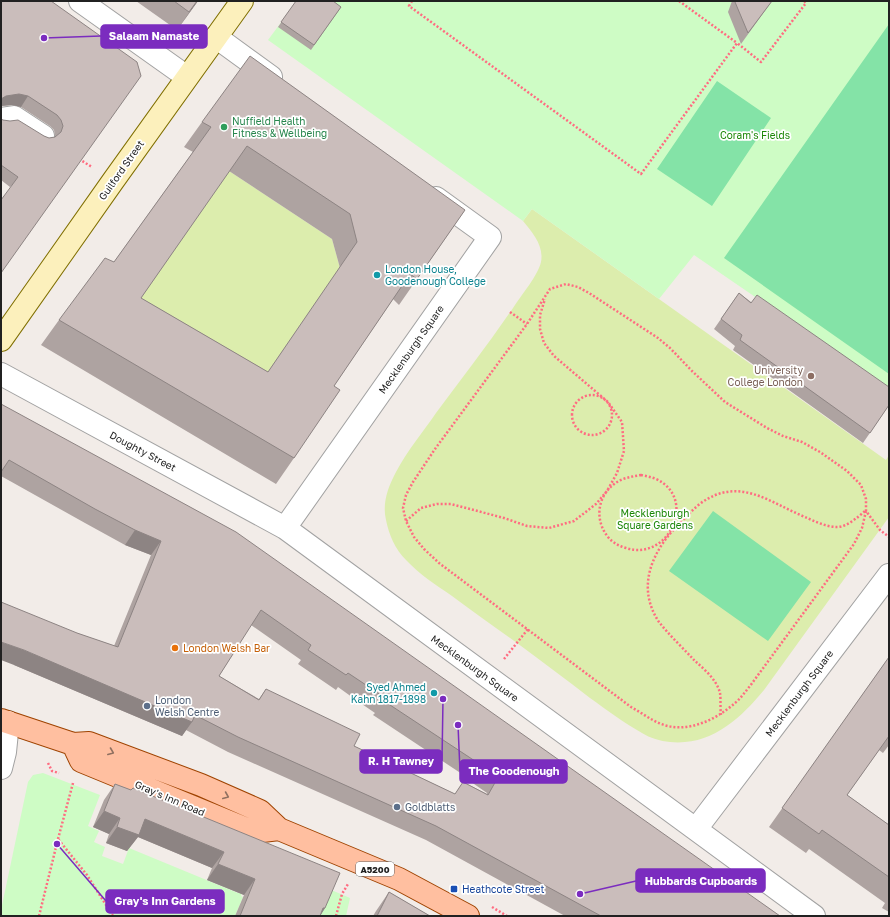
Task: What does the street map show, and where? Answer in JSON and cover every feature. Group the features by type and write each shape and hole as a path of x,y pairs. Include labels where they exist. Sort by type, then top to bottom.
{"main road":[{"name":"Guilford Street","path":"1,340 242,1"},
{"name":"Gray's Inn Road","path":"5,721 73,744 89,743 208,788 260,811 279,829 399,879 468,916"}],"street":[{"path":"80,1 187,77"},
{"path":"216,37 284,87"},
{"path":"1,119 14,117 44,136"},
{"name":"Mecklenburgh Square","path":"419,186 490,237 285,528 696,829 889,575"},
{"name":"Doughty Street","path":"1,374 285,528"},
{"path":"1,768 5,752 5,721"},
{"path":"696,829 814,916"}],"path":[{"path":"412,1 409,6 641,174 737,43"},
{"path":"679,1 762,62 806,3 804,1"},
{"path":"76,157 113,181"},
{"path":"566,284 578,287 658,338 725,402 767,428 783,436 802,442 820,452 847,471 861,485 866,499 866,511 862,528 854,544 750,686 736,702 721,715 705,723 680,727 665,725 651,719 631,707 439,563 414,537 406,521 403,508 406,495 413,482 435,449 527,324 550,289 566,284"},
{"path":"550,289 542,304 540,315 540,329 544,343 554,356 608,402 622,422 624,451 617,473 599,509 599,517 603,528 608,537 615,543 631,550 643,550 658,544 701,503 719,494 734,490 747,492 821,523 837,527 851,522 866,511"},
{"path":"510,312 527,324"},
{"path":"591,394 608,402 612,408 612,417 611,421 603,430 594,435 587,435 576,426 572,419 572,413 574,406 579,400 591,394"},
{"path":"406,521 421,508 437,504 451,504 504,518 527,526 549,528 574,521 596,504 616,483 624,479 641,476 656,479 663,484 674,497 677,506 676,516 667,536 652,560 648,578 648,597 659,621 712,678 720,693 721,715"},
{"path":"866,511 880,530 889,537"},
{"path":"489,678 528,629"},
{"path":"39,916 74,779"},
{"path":"58,839 87,875 113,916"},
{"path":"336,916 342,894 349,883"}],"green space":[{"name":"Coram's Fields","path":"297,1 889,1 889,389 694,255 659,299 532,209 523,221 268,40"},
{"path":"889,24 889,374 724,258"},
{"path":"717,81 771,118 712,206 657,169"},
{"path":"229,171 332,239 340,268 251,397 123,323"},
{"name":"Mecklenburgh Square Gardens","path":"532,209 886,460 889,455 889,517 755,701 735,720 711,735 699,740 670,742 659,740 645,735 622,721 422,575 402,556 393,542 389,531 385,514 385,501 390,483 400,464 506,319 537,273 541,262 541,251 534,235 523,221"},
{"path":"713,511 811,582 768,641 669,571"},
{"path":"43,773 100,795 88,826 99,831 94,842 105,847 102,856 123,864 129,848 238,893 242,893 241,896 243,897 235,916 1,916 28,782 33,775"},
{"path":"329,889 350,898 346,916 318,916"}],"building":[{"path":"1,1 51,1 137,62 141,76 1,273 1,200 18,177 1,165 1,119 10,121 18,120 49,138 55,137 61,132 63,126 57,115 28,96 19,94 6,96 1,99"},
{"path":"174,1 197,1 189,12"},
{"path":"296,1 333,1 341,7 314,45 281,22"},
{"path":"735,1 772,1 748,33"},
{"name":"London House, Goodenough College","path":"250,56 465,210 417,279 410,274 334,386 340,390 294,458 59,320 105,258 114,262 211,127 202,122","holes":["247,146 350,214 357,242 268,372 141,298"]},
{"name":"University College London","path":"739,293 751,303 757,295 889,387 889,405 870,433 740,340 742,335 721,319"},
{"path":"1,404 236,532 780,916 601,916 436,826 238,737 195,715 192,722 24,650 1,642 1,602 77,633 118,647 161,541 135,530 95,509 9,460 1,472","holes":["261,610 311,645 308,650 346,675 348,673 366,685 385,698 384,701 475,761 474,763 497,779 488,795 463,782 455,794 354,746 360,734 266,689 259,700 219,676"]},
{"path":"889,657 889,736 847,795 889,825 889,877 822,830 819,834 782,808"},
{"path":"115,784 131,790 133,788 340,873 325,908 323,908 320,916 240,916 255,879 218,864 224,852 145,819 139,835 117,827 120,818 104,811"},
{"path":"389,892 430,916 377,916"}],"place":[{"name":"Salaam Namaste","path":"44,38"},
{"name":"Nuffield Health Fitness & Wellbeing","path":"224,127"},
{"name":"London House, Goodenough College","path":"377,275"},
{"name":"University College London","path":"811,376"},
{"name":"London Welsh Bar","path":"175,648"},
{"name":"Syed Ahmed Kahn 1817-1898","path":"434,693"},
{"name":"R. H Tawney","path":"443,699"},
{"name":"London Welsh Centre","path":"147,706"},
{"name":"The Goodenough","path":"458,725"},
{"name":"Goldblatts","path":"397,807"},
{"name":"Gray's Inn Gardens","path":"57,844"},
{"name":"Heathcote Street","path":"454,889"},
{"name":"Hubbards Cupboards","path":"580,894"}]}
